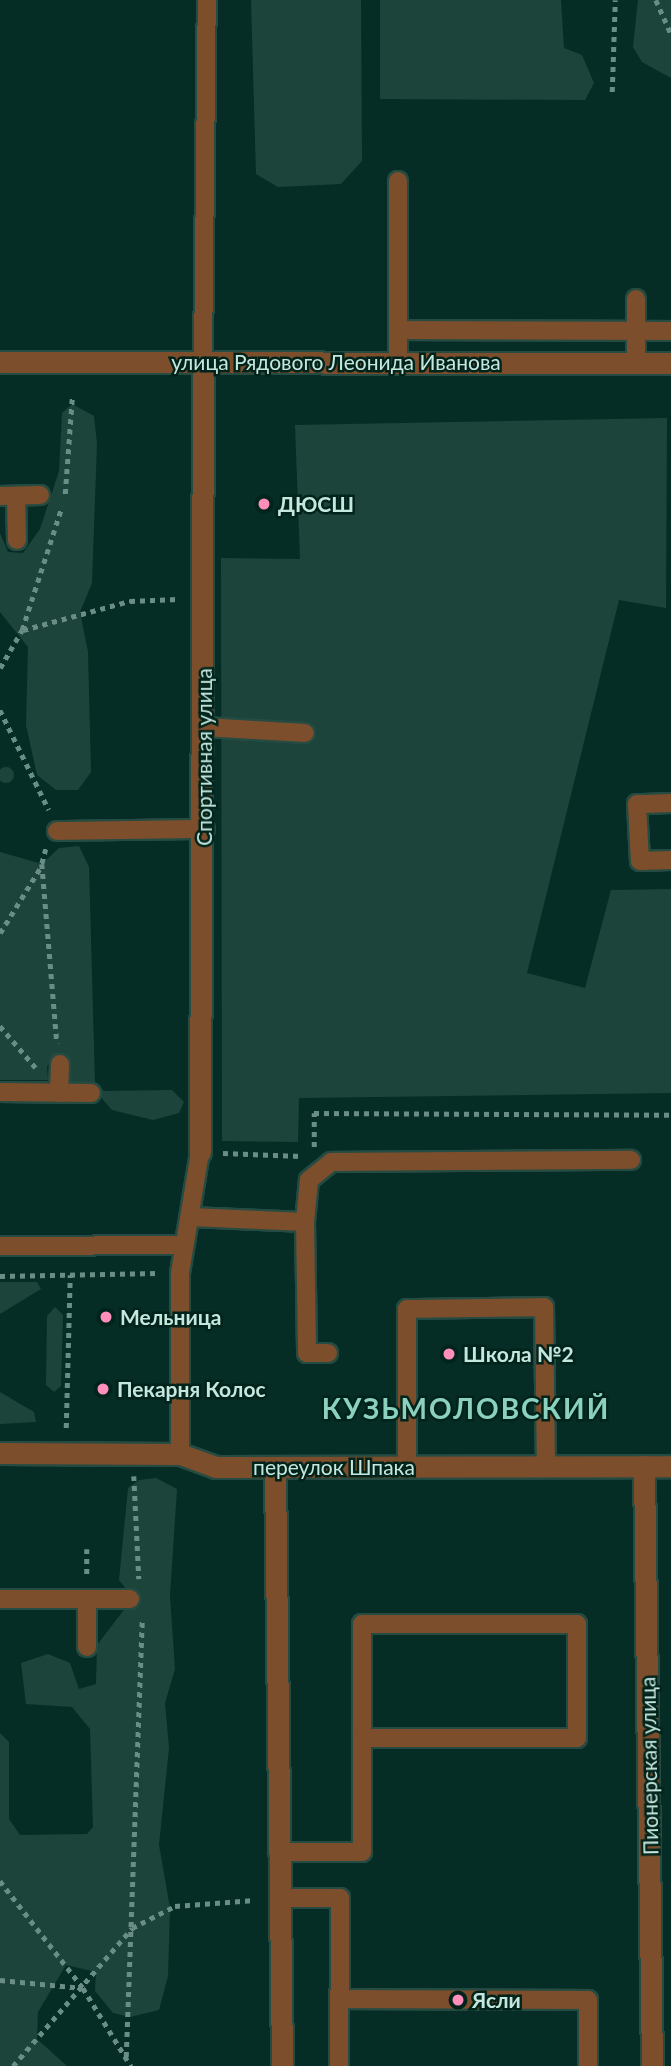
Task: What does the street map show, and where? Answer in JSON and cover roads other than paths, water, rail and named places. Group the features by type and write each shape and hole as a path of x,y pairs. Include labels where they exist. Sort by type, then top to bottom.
{"street":[{"name":"улица Рядового Леонида Иванова","path":"0,362 671,363"},
{"name":"Спортивная улица","path":"200,1152 205,828 203,362"},
{"name":"переулок Шпака","path":"0,1453 180,1454 215,1467 671,1466"},
{"name":"Пионерская улица","path":"644,1466 652,2066"},
{"path":"275,1468 282,2066"}],"lane":[{"path":"203,362 207,0"},
{"path":"398,181 398,362"},
{"path":"636,299 636,363"},
{"path":"398,330 671,331"},
{"path":"17,540 8,496 40,495"},
{"path":"204,727 305,733"},
{"path":"671,803 637,804 640,861 671,860"},
{"path":"57,831 205,828"},
{"path":"59,1093 60,1064"},
{"path":"0,1091 91,1093"},
{"path":"180,1454 180,1273 200,1152"},
{"path":"328,1353 307,1353 305,1222 309,1180 331,1162 631,1160"},
{"path":"191,1217 305,1222"},
{"path":"0,1246 184,1245"},
{"path":"407,1467 407,1310 544,1307 546,1466"},
{"path":"0,1599 137,1599"},
{"path":"87,1599 87,1647"},
{"path":"278,1852 362,1852 362,1747 362,1738 376,1738 577,1738 577,1624 362,1624 362,1665 362,1734 362,1747"},
{"path":"279,1898 340,1898 339,2066"},
{"path":"340,1998 588,2000 588,2066"}],"place":[{"name":"ДЮСШ","path":"264,504"},
{"name":"Мельница","path":"106,1317"},
{"name":"Школа №2","path":"449,1354"},
{"name":"Пекарня Колос","path":"103,1389"},
{"name":"Ясли","path":"458,2000"}],"district":[{"name":"КУЗЬМОЛОВСКИЙ","path":"466,1408"}]}
